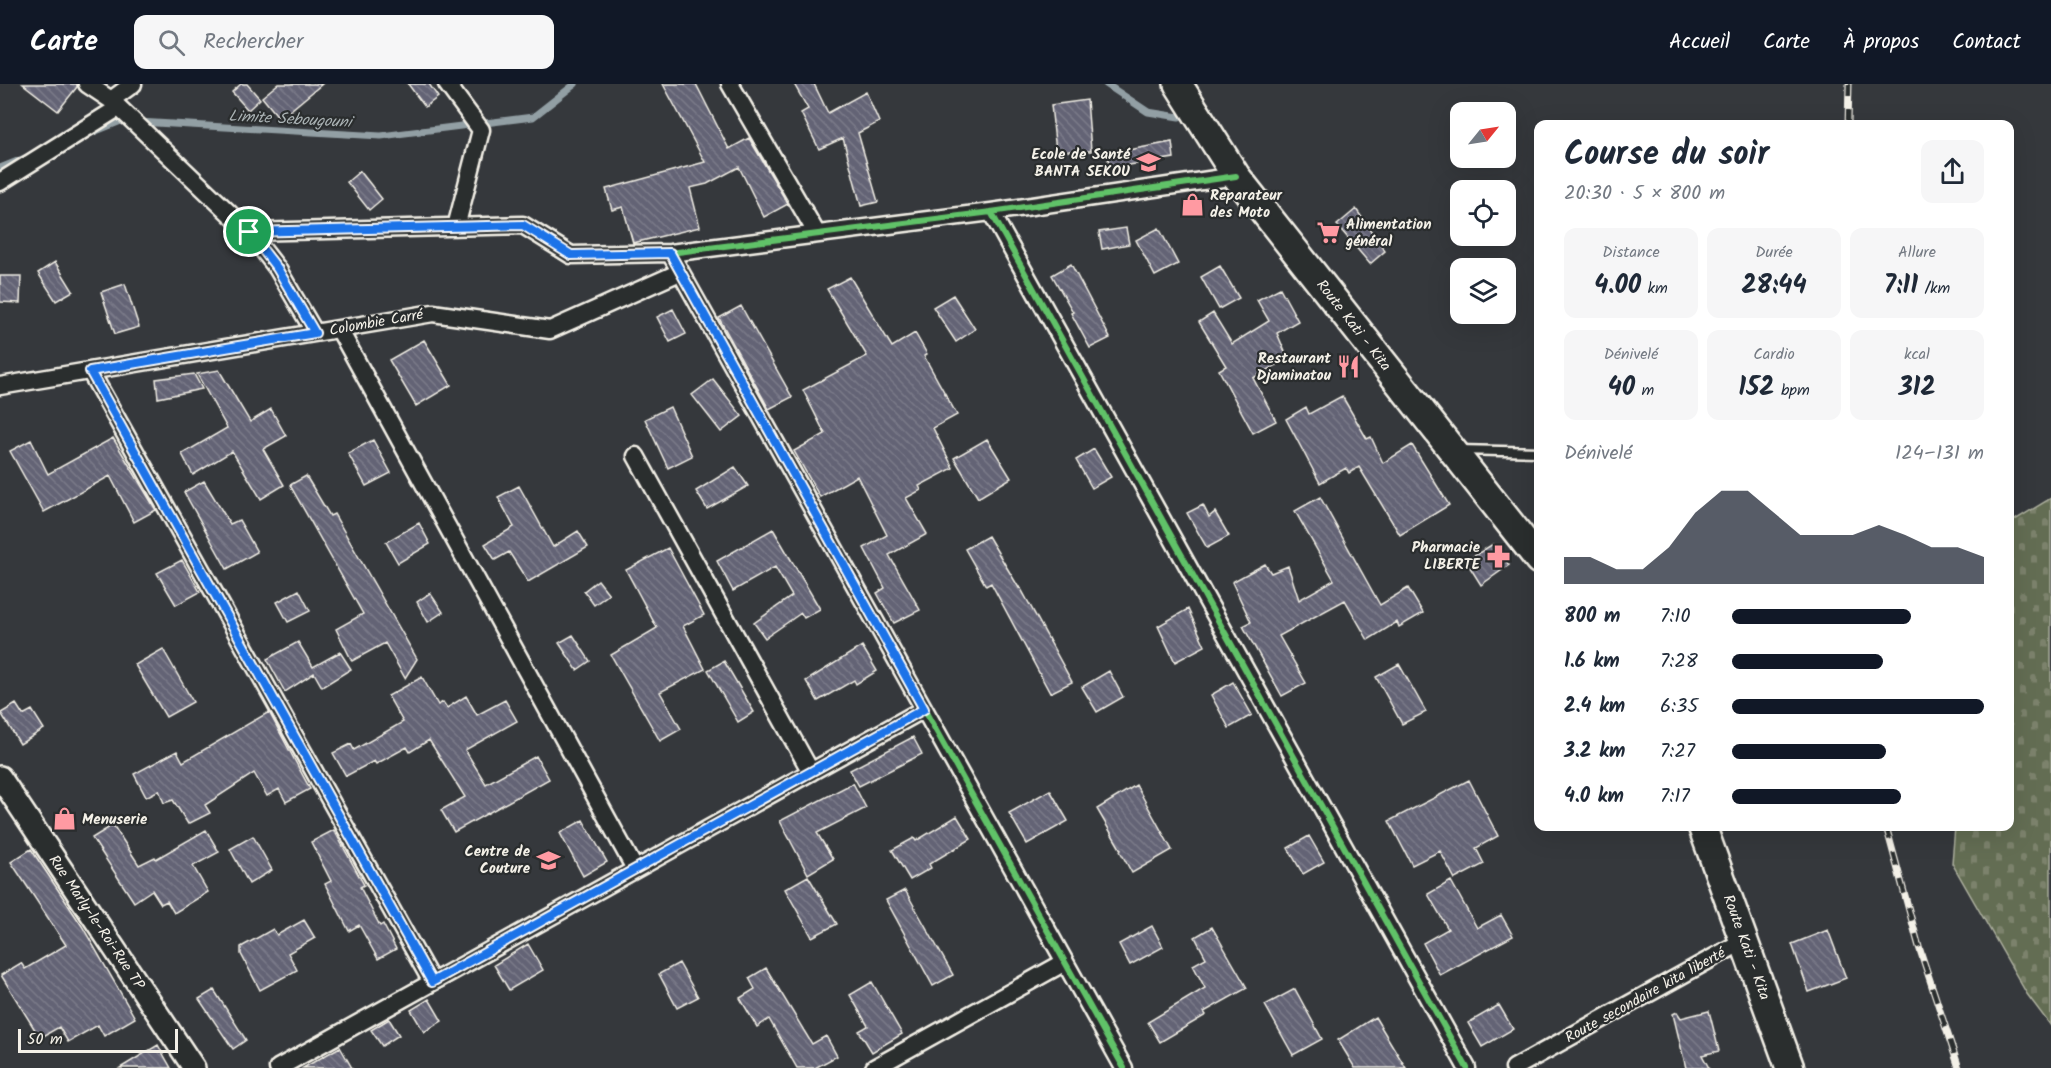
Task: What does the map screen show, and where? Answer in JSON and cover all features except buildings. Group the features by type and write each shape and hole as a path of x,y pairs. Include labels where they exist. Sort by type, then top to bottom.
{"main road":[{"name":"Route Kati - Kita","path":"1178,84 1236,176 1534,554"},
{"name":"Route Kati - Kita","path":"1704,831 1790,1068"}],"street":[{"path":"87,84 114,104 249,232 277,268 315,333"},
{"path":"0,182 114,104 133,84"},
{"path":"447,84 482,130 456,227"},
{"path":"730,84 817,234"},
{"path":"249,232 523,225 571,255 670,253 991,212 1236,176"},
{"path":"991,212 1467,1068"},
{"path":"670,253 1124,1068"},
{"name":"Colombie Carré","path":"0,386 432,313 550,330 680,272"},
{"path":"339,328 635,869"},
{"path":"90,371 432,982"},
{"path":"636,456 811,772"},
{"path":"278,1068 924,709"},
{"name":"Rue Marly-le-Roi-Rue TP","path":"0,777 194,1068"},
{"name":"Route secondaire kita liberté","path":"1514,1068 1744,940"},
{"path":"874,1068 1065,962"}],"lane":[{"path":"1452,450 1534,452"}],"green space":[{"path":"2051,498 2051,1026 2027,994 1952,863 1955,831 2014,831 2014,521"}],"waterway":[{"name":"Limite Sebougouni","path":"91,133 121,121 381,136 533,117 575,84"},
{"name":"Limite Sebougouni","path":"1106,84 1148,112 1179,117"},
{"name":"Limite Sebougouni","path":"0,168 25,158"}],"railway":[{"path":"1848,120 1849,84"},
{"path":"1887,831 1919,947 1959,1068"}],"cycle path":[{"path":"249,232 523,225 571,255 670,253 991,212 1236,176"},
{"path":"991,212 1467,1068"},
{"path":"670,253 1124,1068"}],"place":[{"name":"Ecole de Santé BANTA SEKOU","path":"1148,163"},
{"name":"Reparateur des Moto","path":"1192,204"},
{"name":"Alimentation général","path":"1328,233"},
{"name":"Restaurant Djaminatou","path":"1349,367"},
{"name":"Pharmacie LIBERTE","path":"1498,556"},
{"name":"Menuserie","path":"64,819"},
{"name":"Centre de Couture","path":"548,860"}],"route":[{"path":"523,225 571,255 670,253 924,709 432,982 90,371 315,333 277,268 249,232 523,225"}]}
